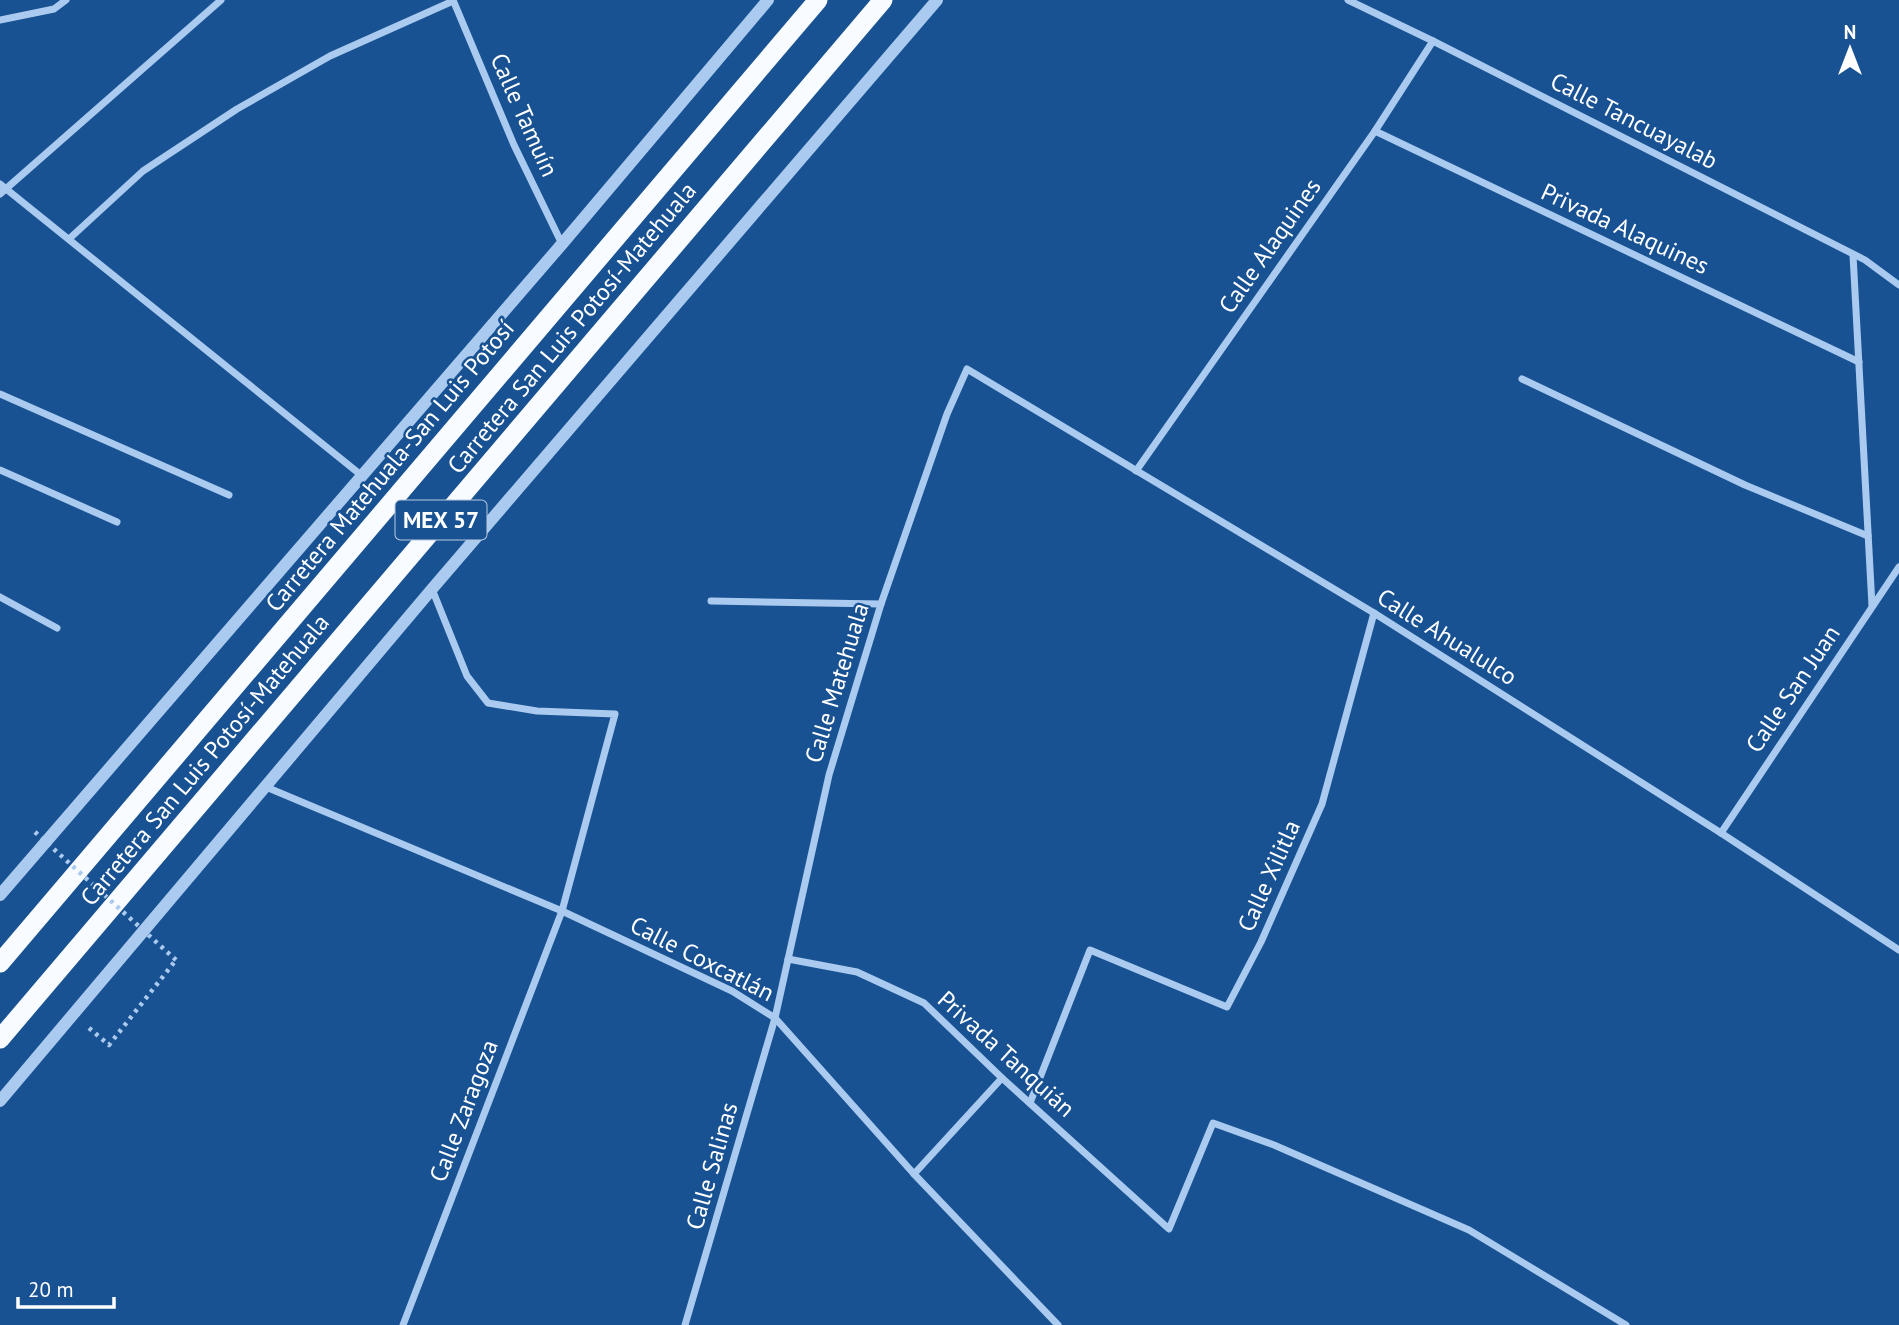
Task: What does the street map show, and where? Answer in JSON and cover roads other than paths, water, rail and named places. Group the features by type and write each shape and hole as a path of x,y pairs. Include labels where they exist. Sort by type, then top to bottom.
{"highway":[{"name":"Carretera Matehuala-San Luis Potosí","path":"0,963 818,0"},
{"name":"Carretera San Luis Potosí-Matehuala","path":"0,1039 883,0"}],"street":[{"path":"0,20 54,9 66,0"},
{"path":"221,0 2,189 69,239 361,475"},
{"path":"0,895 562,244 768,0"},
{"path":"0,1101 432,589 937,0"},
{"name":"Calle Tancuayalab","path":"1348,0 1853,255 1899,285"},
{"path":"69,239 143,171 237,109 330,56 453,1"},
{"name":"Calle Tamuín","path":"453,1 514,145 562,244"},
{"name":"Calle Alaquines","path":"1136,471 1375,131 1433,41"},
{"name":"Privada Alaquines","path":"1375,131 1859,362"},
{"path":"1853,255 1872,606"},
{"name":"Calle Ahualulco","path":"967,369 1374,612 1899,950"},
{"name":"Calle Matehuala","path":"775,1018 829,775 881,604 947,414 967,369"},
{"path":"1522,379 1745,485 1868,536"},
{"path":"0,394 229,495"},
{"path":"0,470 117,522"},
{"name":"Calle San Juan","path":"1721,833 1899,567"},
{"name":"Calle Zaragoza","path":"403,1325 562,911 615,714 537,711 488,703 467,676 432,589"},
{"path":"0,597 57,628"},
{"path":"711,601 881,604"},
{"name":"Calle Xilitla","path":"1030,1103 1090,950 1227,1007 1261,942 1322,804 1374,612"},
{"name":"Calle Coxcatlán","path":"266,787 562,911 732,992 775,1018 914,1174 1058,1325"},
{"name":"Privada Tanquián","path":"788,959 857,972 924,1003 1002,1078 1169,1229 1213,1123 1274,1145 1469,1230 1626,1325"},
{"name":"Calle Salinas","path":"685,1325 775,1018"},
{"path":"914,1174 1002,1078"}]}
